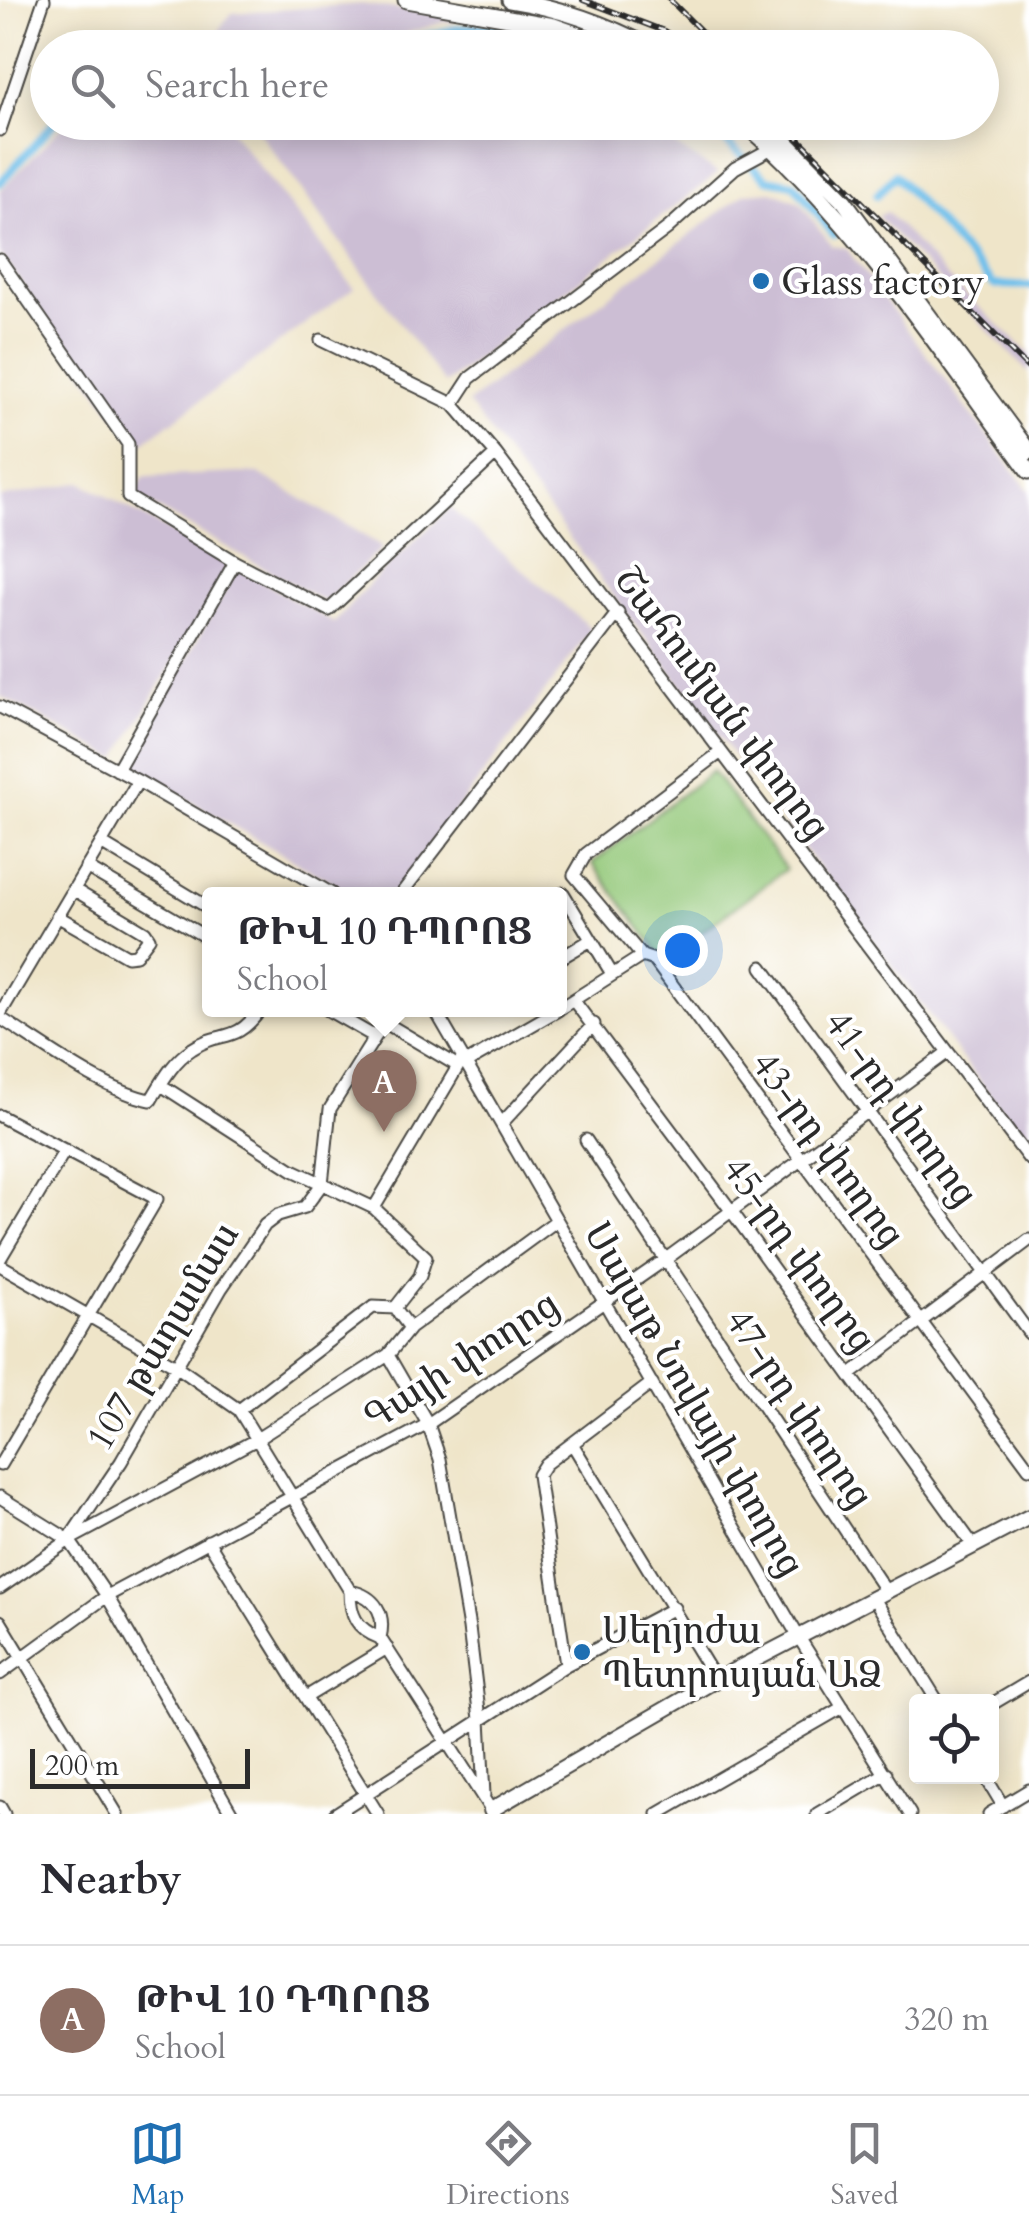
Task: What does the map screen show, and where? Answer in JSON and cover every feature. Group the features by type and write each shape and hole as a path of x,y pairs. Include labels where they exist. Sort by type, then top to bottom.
{"highway":[{"path":"406,0 565,30"},
{"path":"510,0 538,4 617,30"},
{"path":"763,140 909,298 1029,452"},
{"path":"784,140 844,201 1029,470"}],"main road":[{"path":"490,1808 716,1680 1029,1517"}],"street":[{"path":"34,30 44,0"},
{"path":"0,130 30,41"},
{"path":"452,404 470,378 668,228 746,162 772,148"},
{"path":"0,260 128,444 128,498 235,562 329,610 496,454"},
{"name":"Շահումյան փողոց","path":"320,340 452,404 496,454 1029,1159"},
{"path":"117,770 235,562"},
{"path":"405,887 618,612"},
{"path":"0,707 138,780 320,887"},
{"path":"567,888 586,854 721,752"},
{"path":"138,780 0,1016 125,1092 150,1100 194,1047 242,1032 254,1017"},
{"path":"101,844 202,903"},
{"path":"86,867 202,936"},
{"name":"43-րդ փողոց","path":"576,878 642,956 654,960 1029,1468"},
{"path":"56,916 127,956 136,956 142,948 148,938 145,932 73,890"},
{"path":"567,904 612,974"},
{"path":"195,931 202,919"},
{"path":"567,954 592,940"},
{"path":"567,1004 642,956"},
{"name":"41-րդ փողոց","path":"762,967 1029,1333"},
{"name":"45-րդ փողոց","path":"574,1000 973,1546"},
{"path":"340,1017 375,1037"},
{"path":"322,1184 330,1109 385,1017"},
{"path":"391,1017 462,1062"},
{"name":"Սայաթ Նովայի փողոց","path":"439,1017 798,1636 910,1814"},
{"path":"374,1208 462,1062 541,1017"},
{"path":"502,1123 594,1024"},
{"name":"Գայի փողոց","path":"290,1498 428,1424 666,1259 948,1052"},
{"path":"160,1085 293,1170 374,1208 426,1256 420,1276 395,1308"},
{"path":"0,1116 65,1150 0,1262 176,1366 238,1410 350,1591 350,1610 358,1624 384,1643 490,1808"},
{"name":"47-րդ փողոց","path":"586,1140 879,1594 934,1694"},
{"name":"107 թաղամաս","path":"0,1465 157,1199 65,1150"},
{"name":"107 թաղամաս","path":"69,1540 265,1225 278,1215 305,1207 322,1184"},
{"name":"107 թաղամաս","path":"0,1588 69,1540 257,1439 388,1355 410,1328 556,1221"},
{"path":"851,1374 1029,1240"},
{"path":"238,1410 373,1307 395,1308"},
{"path":"395,1308 410,1328"},
{"path":"388,1355 428,1424 440,1460 469,1628 490,1808"},
{"path":"566,1666 538,1476 545,1464 652,1383"},
{"path":"573,1445 716,1680"},
{"path":"0,1497 69,1540 107,1596 232,1814"},
{"path":"0,1674 107,1596 290,1498"},
{"path":"208,1541 378,1814"},
{"path":"350,1591 374,1602 381,1614 384,1643"},
{"path":"335,1814 480,1718 674,1608"},
{"path":"0,1621 117,1814"},
{"path":"306,1697 384,1643"},
{"path":"999,1700 1029,1682"},
{"path":"658,1814 844,1707"},
{"path":"817,1814 886,1773"},
{"path":"990,1784 1003,1806"},
{"path":"990,1814 1029,1790"},
{"path":"366,1795 366,1814"},
{"path":"0,1807 4,1814"}],"shaded area":[{"path":"362,4 455,17 453,23 417,30 220,30 232,13"},
{"path":"49,140 238,140 354,288 137,447 0,253 0,191"},
{"path":"264,140 667,140 718,173 445,384"},
{"path":"772,191 799,202 832,246 846,248 1029,491 1029,1147 468,403 745,193"},
{"path":"887,212 950,280 1029,353 1029,373 877,216"},
{"path":"260,474 383,547 325,602 135,496 143,477"},
{"path":"81,482 230,565 117,759 0,696 0,498"},
{"path":"450,508 592,629 399,887 340,887 127,765 238,567 334,623 374,579"}],"green space":[{"path":"712,771 786,869 664,960 592,863"}],"waterway":[{"path":"453,30 522,30"},
{"path":"0,183 39,140"},
{"path":"724,140 767,179 794,184 834,235"},
{"path":"877,195 895,175 994,285 1029,286"}],"railway":[{"path":"583,0 661,30"},
{"path":"670,0 700,30"},
{"path":"800,140 1029,369"}],"place":[{"name":"Glass factory","path":"761,281"},
{"name":"ԹԻՎ 10 ԴՊՐՈՑ","path":"384,1132"},
{"name":"Սերյոժա Պետրոսյան ԱՁ","path":"582,1652"}]}
